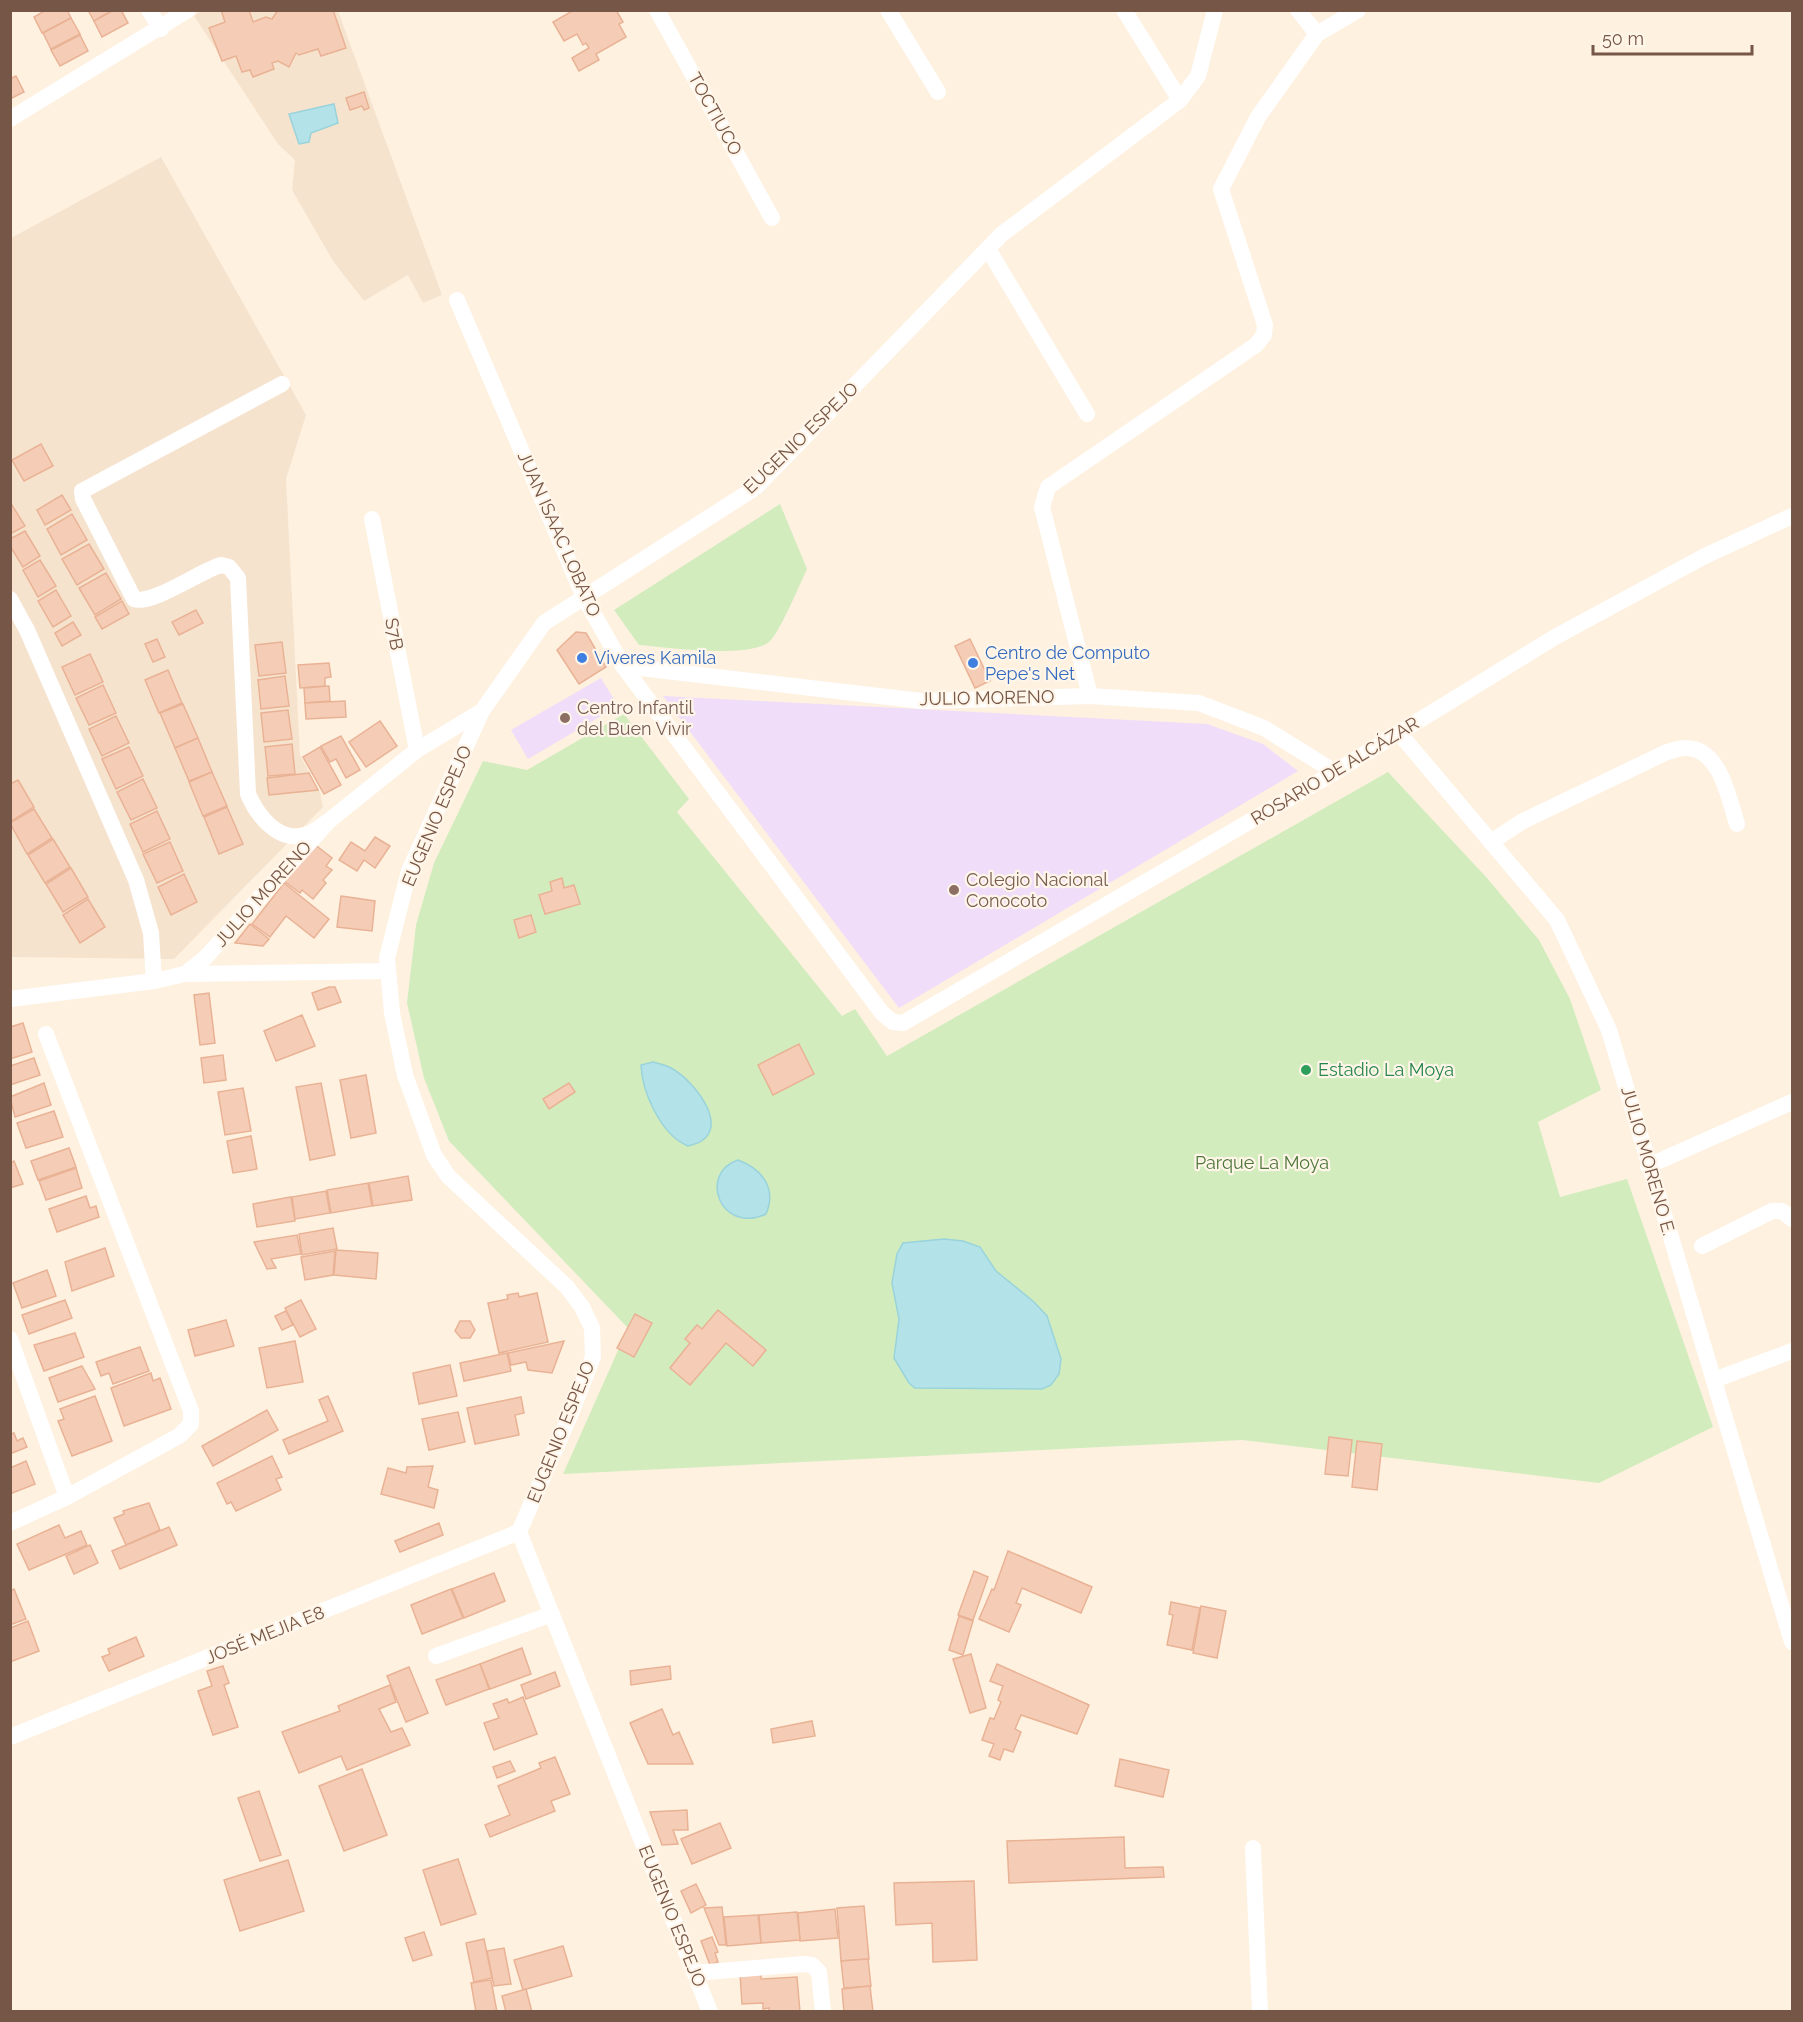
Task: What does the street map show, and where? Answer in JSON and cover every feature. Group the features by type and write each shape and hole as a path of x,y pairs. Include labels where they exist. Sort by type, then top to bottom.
{"street":[{"path":"149,10 161,29"},
{"path":"10,119 161,29 188,10"},
{"name":"TOCTIUCO","path":"657,10 772,218"},
{"path":"888,10 938,92"},
{"path":"1124,10 1180,100"},
{"name":"EUGENIO ESPEJO","path":"710,2012 519,1532 571,1413 593,1356 592,1328 582,1307 567,1287 448,1176 434,1155 405,1075 392,1014 387,958 409,871 483,711 544,623 755,488 1002,234 1180,100 1198,76 1215,10"},
{"path":"1298,10 1317,34"},
{"path":"1090,696 1042,507 1045,493 1048,487 1256,345 1264,335 1265,325 1221,189 1258,117 1317,34 1358,10"},
{"path":"988,249 1087,414"},
{"name":"JUAN ISAAC LOBATO","path":"457,300 584,597 624,666 882,1013"},
{"path":"282,384 82,491 83,500 134,599 142,601 221,565 234,572 238,578 248,794 254,808 280,834 307,835 330,820"},
{"name":"ROSARIO DE ALCÁZAR","path":"882,1013 893,1022 903,1023 1335,772 1555,637 1706,556 1792,516"},
{"name":"S7B","path":"372,519 417,750"},
{"path":"10,599 27,630 136,880 151,933 154,981"},
{"name":"JULIO MORENO","path":"624,666 922,700 1090,696 1199,703 1264,728 1335,772"},
{"name":"JULIO MORENO","path":"10,999 154,981 185,974 205,958 330,820 417,750 483,711"},
{"name":"JULIO MORENO E.","path":"1399,733 1557,920 1609,1030 1792,1642"},
{"path":"1491,842 1523,821 1554,806 1667,752 1686,748 1704,753 1715,766 1726,786 1737,824"},
{"path":"185,974 388,971"},
{"path":"10,1523 67,1497 179,1436 191,1424 191,1411 46,1034"},
{"path":"1648,1166 1792,1102"},
{"path":"1702,1246 1772,1211 1782,1212 1792,1219"},
{"path":"10,1339 67,1497"},
{"path":"1714,1380 1792,1351"},
{"name":"JOSÉ MEJIA E8","path":"10,1737 519,1532"},
{"path":"436,1656 552,1614"},
{"path":"1253,1848 1260,2012"},
{"path":"695,1973 812,1965 819,1972 823,2012"}],"shaded area":[{"path":"203,10 338,11 442,295 423,303 408,275 364,301 333,261 292,190 295,160 278,144 194,16"},
{"path":"161,157 306,415 286,479 300,755 320,792 323,807 174,959 11,957 11,238"},
{"name":"Centro Infantil del Buen Vivir","path":"601,678 618,706 528,759 511,730"},
{"name":"Colegio Nacional Conocoto","path":"663,696 1207,724 1263,744 1298,771 899,1008"}],"green space":[{"path":"780,504 807,569 771,640 762,646 747,650 729,651 639,645 614,610"},
{"name":"Parque La Moya","path":"624,714 689,799 677,812 842,1016 855,1009 887,1056 1388,772 1487,878 1539,940 1570,999 1601,1090 1538,1122 1560,1197 1627,1179 1713,1427 1599,1483 1242,1440 563,1474 628,1328 449,1141 424,1078 407,1003 416,925 434,863 483,761 527,770"}],"water":[{"path":"334,104 338,123 311,133 309,142 299,144 289,114"},
{"path":"653,1062 669,1067 681,1075 701,1096 708,1108 711,1121 710,1132 702,1140 688,1146 669,1132 655,1112 645,1088 641,1065"},
{"path":"738,1160 754,1169 765,1181 770,1196 766,1214 750,1218 737,1216 726,1210 720,1200 717,1188 719,1177 726,1167"},
{"path":"944,1239 963,1241 980,1247 996,1271 1034,1302 1047,1316 1061,1359 1059,1374 1051,1385 1042,1389 915,1388 909,1383 894,1358 899,1319 892,1283 897,1254 903,1243"}],"building":[{"path":"46,10 67,10 71,18 42,33 34,17"},
{"path":"88,10 113,10 94,21"},
{"path":"114,10 121,10 128,23 102,37 94,21"},
{"path":"221,10 249,10 253,22 266,17 272,19 278,10 333,10 346,48 321,56 318,49 299,55 296,53 289,67 278,61 272,63 274,69 253,77 250,70 242,72 236,56 222,61 209,28 225,22"},
{"path":"574,10 616,10 623,22 619,24 626,37 596,54 599,60 579,71 572,58 589,48 586,43 583,45 577,34 564,41 553,22"},
{"path":"71,18 80,34 51,49 43,33"},
{"path":"80,35 88,51 60,66 51,50"},
{"path":"16,76 24,92 10,99 10,79"},
{"path":"364,92 369,108 364,110 362,106 350,110 346,98"},
{"path":"41,444 53,466 24,481 12,460"},
{"path":"62,495 71,510 45,525 37,510"},
{"path":"10,502 25,526 10,534"},
{"path":"72,514 87,540 61,555 47,529"},
{"path":"25,531 40,556 23,567 10,546 10,539"},
{"path":"89,544 104,569 77,585 62,559"},
{"path":"40,560 56,586 38,597 23,570"},
{"path":"106,573 121,599 95,615 79,588"},
{"path":"56,590 71,616 53,627 38,601"},
{"path":"122,601 129,614 102,629 95,617"},
{"path":"196,610 203,623 179,635 172,622"},
{"path":"73,622 81,635 62,646 55,633"},
{"name":"Viveres Kamila","path":"576,632 586,633 606,667 579,684 557,650"},
{"path":"157,639 165,657 153,662 145,644"},
{"name":"Centro de Computo Pepe's Net","path":"970,639 990,681 975,688 955,646"},
{"path":"282,642 286,673 259,676 255,645"},
{"path":"90,654 103,682 75,695 62,667"},
{"path":"329,663 331,677 325,678 325,686 300,688 298,665"},
{"path":"168,670 182,703 159,713 145,680"},
{"path":"285,676 289,706 261,709 258,680"},
{"path":"103,685 116,713 89,725 76,698"},
{"path":"329,686 330,701 305,703 304,688"},
{"path":"345,701 346,717 306,719 305,703"},
{"path":"183,704 198,738 175,748 160,713"},
{"path":"288,710 292,739 264,742 261,713"},
{"path":"116,716 129,743 102,756 89,729"},
{"path":"380,721 397,746 366,767 349,742"},
{"path":"341,736 360,770 346,778 336,759 330,762 321,746"},
{"path":"198,738 212,772 189,781 175,748"},
{"path":"292,744 295,774 268,776 265,747"},
{"path":"129,747 143,776 116,789 102,759"},
{"path":"320,747 341,785 324,794 303,757"},
{"path":"212,772 227,806 203,816 189,782"},
{"path":"309,773 318,790 269,795 267,778"},
{"path":"143,779 157,808 131,820 117,792"},
{"path":"18,780 34,807 10,822 10,784"},
{"path":"227,807 243,844 219,854 204,817"},
{"path":"34,809 52,838 27,854 10,823"},
{"path":"157,811 170,839 143,852 130,824"},
{"path":"375,837 390,846 375,868 364,860 357,871 339,860 351,842 365,851"},
{"path":"53,839 70,867 45,883 28,855"},
{"path":"170,842 183,871 157,883 143,854"},
{"path":"314,844 332,858 326,866 332,870 323,880 326,883 313,899 302,890 300,893 284,881"},
{"path":"71,868 88,897 63,912 46,884"},
{"path":"184,874 197,902 171,915 158,887"},
{"path":"562,878 564,888 574,885 580,904 545,914 539,895 552,891 550,882"},
{"path":"284,883 329,919 314,938 286,916 270,937 252,924"},
{"path":"341,896 375,901 372,931 337,927"},
{"path":"88,899 105,927 80,943 63,915"},
{"path":"531,915 536,932 519,938 514,920"},
{"path":"250,924 269,939 263,946 235,943"},
{"path":"335,987 341,1002 318,1010 312,993"},
{"path":"209,993 215,1043 200,1045 194,995"},
{"path":"302,1015 315,1046 276,1061 264,1031"},
{"path":"23,1023 32,1052 10,1059 10,1027"},
{"path":"799,1044 814,1074 773,1095 758,1065"},
{"path":"223,1055 226,1080 204,1083 201,1058"},
{"path":"34,1058 40,1075 10,1085 10,1066"},
{"path":"366,1075 376,1133 351,1138 340,1080"},
{"path":"44,1083 51,1105 15,1117 10,1097"},
{"path":"321,1083 335,1155 310,1160 296,1087"},
{"path":"569,1083 575,1092 549,1109 543,1099"},
{"path":"243,1088 251,1131 225,1135 218,1092"},
{"path":"54,1111 63,1137 26,1148 17,1123"},
{"path":"251,1136 257,1169 233,1173 227,1141"},
{"path":"69,1148 76,1167 38,1180 31,1161"},
{"path":"14,1161 23,1184 10,1188 10,1163"},
{"path":"76,1168 82,1188 46,1200 39,1181"},
{"path":"408,1176 412,1200 373,1206 369,1183"},
{"path":"368,1183 372,1206 331,1213 327,1190"},
{"path":"326,1191 330,1213 295,1219 292,1197"},
{"path":"86,1196 90,1208 96,1206 99,1217 57,1232 49,1209"},
{"path":"291,1197 295,1221 257,1227 253,1204"},
{"path":"333,1228 337,1249 302,1255 299,1234"},
{"path":"297,1235 301,1254 271,1259 276,1268 267,1269 254,1242"},
{"path":"105,1248 114,1276 72,1291 65,1262"},
{"path":"336,1250 378,1253 376,1279 334,1275"},
{"path":"335,1251 333,1275 305,1280 301,1257"},
{"path":"47,1270 56,1296 22,1308 13,1283"},
{"path":"518,1293 519,1297 537,1293 548,1342 499,1353 488,1303 508,1299 507,1295"},
{"path":"65,1300 72,1318 29,1334 22,1315"},
{"path":"301,1300 316,1329 300,1337 285,1308"},
{"path":"718,1310 766,1350 753,1366 726,1343 690,1385 670,1368 690,1343 685,1339 697,1325 702,1329"},
{"path":"286,1311 293,1325 282,1330 275,1316"},
{"path":"635,1314 652,1323 634,1357 617,1348"},
{"path":"226,1320 234,1346 195,1356 188,1330"},
{"path":"460,1321 470,1321 475,1330 470,1338 461,1338 455,1331"},
{"path":"75,1333 84,1357 44,1371 34,1345"},
{"path":"295,1341 303,1382 267,1388 259,1348"},
{"path":"564,1341 552,1373 528,1370 526,1362 511,1365 508,1353"},
{"path":"140,1347 149,1371 113,1384 109,1373 101,1376 96,1362"},
{"path":"507,1353 511,1371 464,1381 460,1363"},
{"path":"450,1365 457,1396 419,1404 413,1373"},
{"path":"82,1366 95,1389 58,1402 49,1378"},
{"path":"151,1373 153,1381 160,1378 171,1409 124,1426 111,1388"},
{"path":"95,1396 112,1441 72,1456 58,1421 64,1419 60,1409"},
{"path":"328,1396 343,1431 289,1454 283,1440 328,1421 319,1400"},
{"path":"521,1397 524,1413 515,1415 519,1435 475,1444 467,1408"},
{"path":"267,1410 278,1430 213,1466 202,1446"},
{"path":"458,1412 465,1442 429,1450 422,1419"},
{"path":"14,1433 17,1441 23,1438 27,1447 10,1454 10,1434"},
{"path":"1329,1437 1352,1440 1348,1476 1325,1474"},
{"path":"1357,1441 1382,1444 1377,1490 1352,1487"},
{"path":"272,1456 282,1477 276,1479 281,1490 236,1511 231,1502 227,1504 217,1483"},
{"path":"26,1461 35,1484 10,1494 10,1468"},
{"path":"433,1466 428,1487 438,1490 434,1508 381,1494 388,1468 406,1473 407,1467"},
{"path":"149,1503 160,1530 126,1545 114,1518 124,1514 123,1511"},
{"path":"439,1523 443,1535 400,1552 395,1541"},
{"path":"59,1525 65,1538 81,1531 87,1545 29,1570 17,1544"},
{"path":"169,1527 177,1545 120,1569 112,1551"},
{"path":"90,1545 98,1563 74,1574 66,1556"},
{"path":"1008,1551 1092,1587 1081,1613 1022,1588 1016,1603 1021,1605 1009,1632 979,1619 992,1589 994,1590"},
{"path":"974,1571 988,1577 973,1620 958,1615"},
{"path":"494,1573 505,1601 464,1618 452,1589"},
{"path":"14,1589 26,1619 10,1625 10,1591"},
{"path":"451,1589 463,1618 422,1634 411,1605"},
{"path":"1171,1602 1200,1608 1192,1650 1167,1645 1173,1615 1169,1614"},
{"path":"1201,1606 1226,1611 1217,1658 1193,1653"},
{"path":"959,1616 973,1621 963,1655 949,1650"},
{"path":"28,1621 39,1651 10,1662 10,1628"},
{"path":"136,1637 144,1656 109,1671 102,1657 110,1654 108,1649"},
{"path":"522,1648 531,1674 490,1689 480,1664"},
{"path":"971,1654 986,1708 970,1713 953,1659"},
{"path":"480,1664 489,1689 446,1705 436,1680"},
{"path":"997,1664 1089,1705 1077,1734 1021,1715 1015,1729 1021,1732 1013,1752 1004,1749 1000,1760 989,1756 994,1744 982,1740 990,1718 994,1719 1001,1702 998,1700 1003,1686 990,1681"},
{"path":"223,1666 229,1683 224,1685 238,1727 213,1735 198,1691 212,1686 207,1671"},
{"path":"670,1666 671,1679 631,1685 630,1671"},
{"path":"409,1667 428,1713 406,1722 387,1676"},
{"path":"555,1672 560,1686 526,1699 521,1685"},
{"path":"390,1685 396,1702 379,1709 391,1732 402,1728 410,1745 347,1770 341,1756 299,1773 282,1732 340,1711 338,1706"},
{"path":"523,1697 537,1734 494,1750 484,1723 499,1718 493,1704 507,1699 509,1703"},
{"path":"662,1709 673,1735 679,1732 693,1764 648,1764 630,1723"},
{"path":"812,1721 815,1736 773,1743 771,1729"},
{"path":"555,1757 570,1794 551,1801 555,1811 490,1837 485,1825 510,1815 498,1786 541,1768 539,1763"},
{"path":"1120,1759 1169,1770 1163,1797 1115,1786"},
{"path":"510,1761 515,1771 497,1778 493,1767"},
{"path":"362,1769 387,1835 344,1851 319,1786"},
{"path":"259,1791 281,1855 260,1861 238,1798"},
{"path":"687,1810 688,1830 673,1830 678,1844 662,1845 650,1812"},
{"path":"720,1823 731,1848 692,1864 681,1839"},
{"path":"1124,1837 1125,1868 1163,1867 1164,1877 1009,1883 1007,1841"},
{"path":"458,1859 476,1914 441,1925 423,1870"},
{"path":"288,1860 304,1911 240,1931 224,1880"},
{"path":"974,1881 977,1960 933,1962 932,1923 896,1925 894,1883"},
{"path":"696,1884 706,1905 691,1913 681,1891"},
{"path":"864,1906 869,1959 841,1961 837,1908"},
{"path":"722,1907 726,1945 719,1945 704,1908"},
{"path":"835,1909 838,1938 800,1941 798,1913"},
{"path":"797,1912 800,1940 761,1943 759,1915"},
{"path":"758,1915 761,1943 727,1946 724,1917"},
{"path":"424,1932 432,1955 413,1961 405,1938"},
{"path":"712,1937 718,1952 715,1953 718,1962 710,1965 701,1941"},
{"path":"484,1939 492,1978 474,1982 466,1943"},
{"path":"563,1946 572,1976 523,1990 514,1960"},
{"path":"504,1948 511,1984 494,1986 487,1951"},
{"path":"868,1959 871,1986 844,1988 841,1961"},
{"path":"761,1972 761,1979 797,1977 800,2012 769,2012 769,2008 763,2009 763,2003 742,2004 740,1974"},
{"path":"491,1980 497,2012 476,2012 471,1983"},
{"path":"870,1986 873,2012 844,2012 842,1989"},
{"path":"526,1989 532,2012 506,2012 502,1996"}],"place":[{"name":"Viveres Kamila","path":"582,658"},
{"name":"Centro de Computo Pepe's Net","path":"973,663"},
{"name":"Centro Infantil del Buen Vivir","path":"565,718"},
{"name":"Colegio Nacional Conocoto","path":"954,890"},
{"name":"Estadio La Moya","path":"1306,1070"}]}
